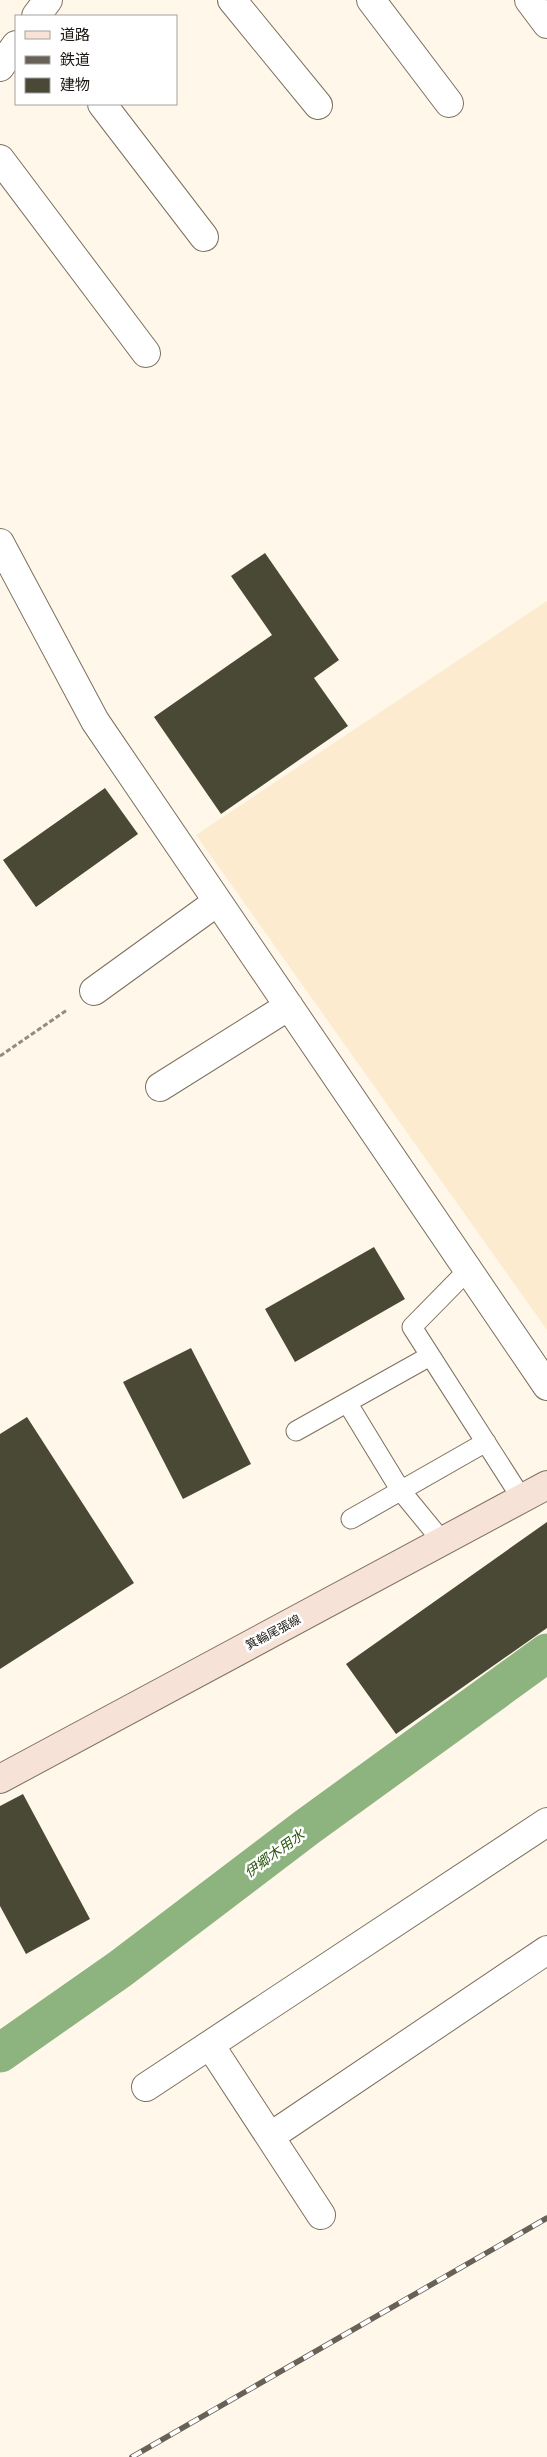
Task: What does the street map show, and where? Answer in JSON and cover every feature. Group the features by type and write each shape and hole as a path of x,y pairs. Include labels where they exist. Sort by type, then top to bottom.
{"main road":[{"name":"箕輪尾張線","path":"0,1779 547,1485"}],"street":[{"path":"37,15 48,0"},
{"path":"232,0 318,105"},
{"path":"371,0 449,103"},
{"path":"529,0 547,24"},
{"path":"0,67 15,45"},
{"path":"103,105 204,238"},
{"path":"0,159 146,353"},
{"path":"0,543 95,721 547,1386"},
{"path":"94,991 217,902"},
{"path":"160,1087 289,1006"},
{"path":"146,2087 547,1822"},
{"path":"271,2136 547,1950"},
{"path":"210,2045 321,2215"}],"lane":[{"path":"468,1270 412,1327 522,1499"},
{"path":"296,1431 348,1404 430,1356"},
{"path":"348,1404 401,1491 442,1541"},
{"path":"352,1519 486,1442"}],"path":[{"path":"0,1056 94,991"}],"shaded area":[{"path":"547,601 547,1330 196,835"}],"building":[{"path":"265,553 339,660 314,678 348,726 221,814 154,717 272,635 231,576"},
{"path":"105,788 138,834 36,907 3,860"},
{"path":"374,1247 405,1299 295,1362 265,1309"},
{"path":"191,1348 251,1464 183,1499 123,1382"},
{"path":"27,1417 134,1583 0,1669 0,1434"},
{"path":"547,1522 547,1628 396,1734 346,1664"},
{"path":"23,1794 90,1919 26,1954 0,1906 0,1806"}],"waterway":[{"name":"伊郷木用水","path":"0,2053 120,1969 307,1827 547,1653"}],"railway":[{"path":"132,2457 547,2218"}]}
